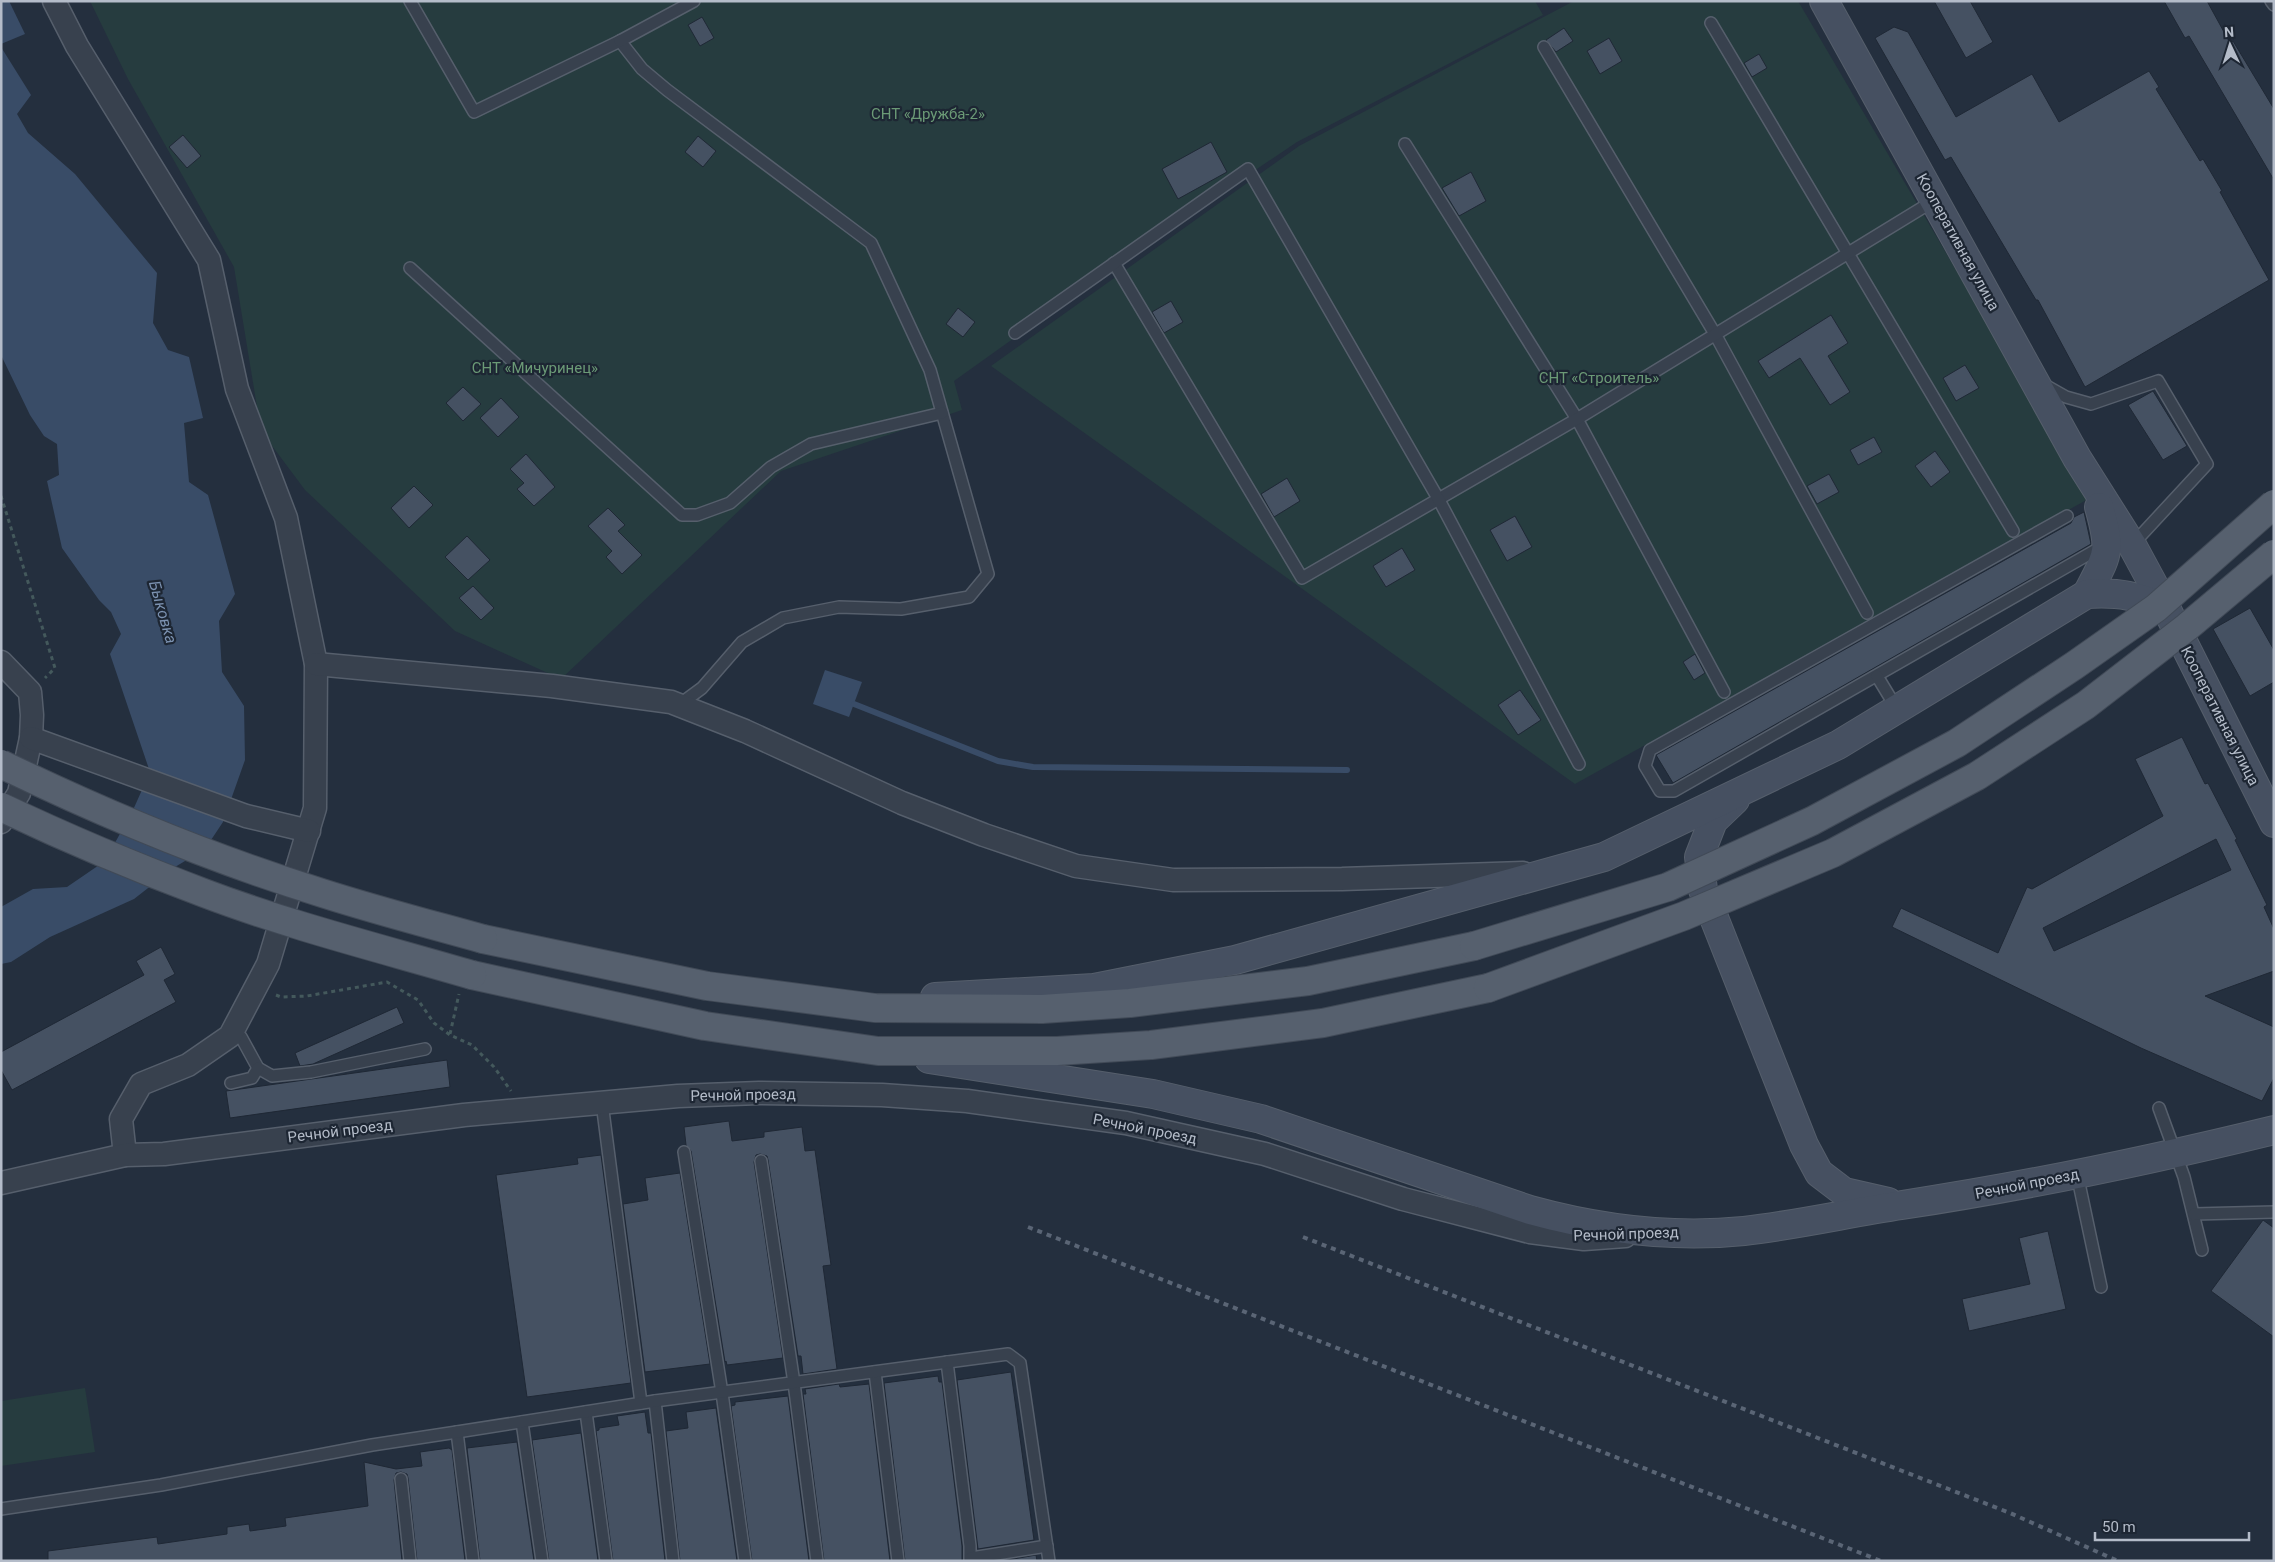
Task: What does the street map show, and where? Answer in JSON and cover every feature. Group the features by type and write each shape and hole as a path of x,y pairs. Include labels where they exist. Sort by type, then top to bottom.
{"main road":[{"name":"Кооперативная улица","path":"1824,1 2092,484 2132,545 2271,812"},
{"path":"2087,594 2108,550 2106,532 2092,484"},
{"path":"1,764 107,811 231,862 322,893 483,939 707,986 875,1008 1042,1009 1130,1003 1308,981 1474,946 1668,887 1812,821 1957,744 2156,608 2268,501"},
{"path":"878,1051 1057,1052 1151,1044 1323,1023 1488,988 1684,916 1833,853 1977,776 2086,705 2187,627 2274,554"},
{"path":"836,1003 1094,988 1235,960 1604,857 1838,745 2087,594 2108,593 2137,596 2166,608"},
{"path":"1746,789 1713,822 1699,857 1703,890 1804,1145 1819,1173 1844,1192 1901,1205"},
{"path":"1,807 68,839 205,893 466,983 705,1026 1153,1094 1261,1119 1530,1210 1572,1222 1619,1229 1686,1232"},
{"name":"Речной проезд","path":"1686,1232 1744,1231 1976,1194 2077,1174 2274,1130"}],"street":[{"path":"54,1 77,46 209,260 236,389 286,518 316,664 315,805 309,831 268,964 230,1036 188,1065 141,1084 121,1119 126,1155"},
{"path":"1,662 30,692 31,738 18,793 1,822"},
{"path":"316,664 552,686 671,702 745,731 902,803 984,835 1076,866 1173,880 1342,879 1549,872"},
{"path":"31,738 246,816 309,831"},
{"name":"Речной проезд","path":"1,1183 126,1155 164,1154 464,1114 758,1092 882,1094 967,1100 1126,1123 1264,1154 1403,1199 1530,1232 1584,1239 1686,1232"}],"lane":[{"path":"410,1 474,112 620,41 694,1"},
{"path":"2272,1 2274,5"},
{"path":"1711,23 2013,531"},
{"path":"620,41 642,69 667,90 872,243 930,370 988,574 969,597 901,608 839,607 783,618 742,642 702,688 678,705"},
{"path":"1544,47 1715,334 1867,612"},
{"path":"1405,144 1577,419 1724,692"},
{"path":"1016,333 1248,169 1439,500 1579,764"},
{"path":"1114,263 1302,578 1577,419 1935,200"},
{"path":"410,268 682,515 697,515 730,504 771,467 811,444 942,413"},
{"path":"2033,379 2066,397 2091,404 2158,381 2207,464 2132,545"},
{"path":"2268,501 2274,517"},
{"path":"2067,516 1650,750 1645,766 1660,791 1674,791 2096,550"},
{"path":"1877,676 1897,710"},
{"path":"230,1036 241,1037 258,1068 272,1076 311,1072 425,1050"},
{"path":"231,1083 252,1078 258,1068"},
{"path":"602,1103 641,1403"},
{"path":"2159,1108 2194,1214 2202,1250"},
{"path":"684,1152 722,1392 745,1561"},
{"path":"761,1161 794,1383 817,1561"},
{"path":"2077,1174 2101,1286"},
{"path":"2194,1214 2274,1212"},
{"path":"1,1509 160,1485 372,1445 641,1403 1008,1354 1020,1363 1049,1561"},
{"path":"947,1362 970,1560 1047,1546"},
{"path":"875,1372 898,1561"},
{"path":"655,1401 673,1561"},
{"path":"586,1412 606,1561"},
{"path":"522,1422 542,1561"},
{"path":"457,1432 473,1561"},
{"path":"401,1479 410,1561"}],"path":[{"path":"1,496 55,668 30,692"},
{"path":"254,988 281,997 290,997 307,996 387,982 418,1000 434,1023 450,1035 472,1045 494,1067 524,1110"},
{"path":"450,1035 466,983"}],"green space":[{"name":"СНТ «Мичуринец»","path":"90,1 1535,1 1543,15 1297,142 1141,247 954,381 962,410 781,471 561,679 455,631 305,490 261,431 234,267 128,79"},
{"name":"СНТ «Строитель»","path":"1574,1 1798,1 2090,498 1575,784 991,366 1299,146"},
{"path":"85,1388 95,1452 1,1466 1,1401"}],"water":[{"path":"1,1 9,1 25,34 1,44"},
{"name":"Быковка","path":"1,47 31,95 17,114 28,133 75,174 157,273 153,323 168,350 189,357 203,418 184,423 189,482 208,495 235,594 219,621 222,672 244,706 245,760 223,822 205,849 175,867 134,899 50,937 11,962 1,964 1,907 33,889 67,887 105,861 133,810 150,772 110,654 121,634 111,612 99,600 62,548 47,481 59,475 57,444 44,436 30,415 1,355"},
{"path":"825,670 862,682 849,717 813,704"}],"building":[{"path":"1934,1 1970,1 1993,42 1966,58"},
{"path":"2164,1 2207,1 2230,43 2233,41 2274,109 2274,180 2189,36 2185,38"},
{"path":"702,17 714,38 700,46 688,25"},
{"path":"1894,27 1908,32 1956,117 2032,74 2059,122 2149,71 2159,87 2156,89 2200,161 2203,159 2222,191 2220,192 2269,280 2085,387 2038,300 2036,300 1951,157 1945,160 1875,38"},
{"path":"1564,28 1573,41 1556,52 1546,40"},
{"path":"1609,38 1622,61 1600,74 1587,51"},
{"path":"1759,54 1767,68 1752,77 1744,63"},
{"path":"183,135 201,156 187,168 169,147"},
{"path":"698,136 716,151 703,167 685,152"},
{"path":"1211,142 1227,172 1178,199 1162,169"},
{"path":"1471,172 1486,201 1459,216 1442,188"},
{"path":"1171,301 1183,322 1164,333 1152,312"},
{"path":"958,308 975,322 963,337 946,324"},
{"path":"1831,315 1848,343 1828,356 1850,392 1830,405 1800,358 1769,378 1758,361"},
{"path":"1965,365 1979,388 1956,401 1943,378"},
{"path":"463,387 481,404 463,421 446,403"},
{"path":"2153,391 2187,446 2163,460 2128,405"},
{"path":"501,398 519,417 498,437 480,418"},
{"path":"1874,437 1882,452 1858,465 1850,450"},
{"path":"1935,451 1950,472 1931,487 1915,466"},
{"path":"526,454 555,487 534,506 517,489 524,483 510,469"},
{"path":"1829,474 1839,492 1817,504 1807,486"},
{"path":"1287,478 1300,501 1274,517 1261,494"},
{"path":"414,486 433,505 409,528 391,508"},
{"path":"608,508 625,525 618,531 642,555 622,574 606,557 612,551 588,526"},
{"path":"2084,512 2091,544 1673,783 1656,755 2071,523 2074,517"},
{"path":"1515,516 1532,547 1507,561 1490,530"},
{"path":"467,536 490,560 468,580 445,557"},
{"path":"1402,548 1415,570 1386,587 1373,566"},
{"path":"473,586 494,608 481,620 459,598"},
{"path":"2250,608 2274,650 2274,682 2250,696 2213,629"},
{"path":"1695,654 1705,673 1694,680 1683,662"},
{"path":"1520,690 1541,720 1518,735 1498,705"},
{"path":"2182,737 2205,784 2208,783 2237,839 2235,840 2267,905 2264,907 2274,929 2274,971 2205,996 2274,1027 2274,1078 2262,1101 2141,1048 1892,927 1901,908 1998,953 2027,887 2032,889 2163,816 2135,759","holes":["2216,839 2231,870 2054,951 2043,928"]},
{"path":"161,947 175,974 164,980 176,1002 12,1090 1,1070 1,1052 144,975 136,961"},
{"path":"397,1007 404,1023 313,1064 300,1066 295,1053"},
{"path":"447,1060 450,1087 230,1118 226,1091"},
{"path":"729,1121 732,1141 764,1137 764,1132 802,1127 805,1151 815,1150 831,1265 823,1266 837,1369 803,1374 801,1356 798,1356 768,1160 767,1156 760,1154 756,1155 754,1162 783,1358 727,1365 725,1362 691,1151 686,1145 684,1127"},
{"path":"601,1155 631,1383 527,1397 496,1175 578,1164 577,1158"},
{"path":"680,1173 710,1364 645,1372 623,1204 648,1200 645,1178"},
{"path":"2263,1220 2274,1228 2274,1337 2211,1291"},
{"path":"2048,1231 2066,1309 1969,1331 1962,1299 2030,1284 2019,1238"},
{"path":"1011,1372 1034,1540 978,1549 957,1380"},
{"path":"938,1376 939,1382 942,1382 962,1546 962,1561 905,1561 884,1383"},
{"path":"839,1384 840,1387 869,1384 890,1561 824,1561 803,1394 806,1394 805,1389"},
{"path":"788,1396 809,1561 752,1561 731,1406 735,1405 735,1402"},
{"path":"716,1408 737,1561 680,1561 666,1431 688,1428 686,1412"},
{"path":"645,1412 648,1433 651,1433 665,1561 613,1561 596,1431 599,1428 619,1425 617,1416"},
{"path":"581,1433 598,1561 549,1561 532,1440"},
{"path":"517,1442 534,1561 480,1561 467,1448"},
{"path":"449,1448 452,1450 465,1561 417,1561 408,1478 407,1474 401,1472 396,1473 394,1480 402,1561 48,1561 48,1551 157,1537 158,1544 227,1534 227,1527 249,1524 250,1531 286,1526 285,1518 368,1506 364,1462 396,1469 422,1466 420,1452"},
{"path":"1036,1555 1037,1561 1002,1561"}],"waterway":[{"path":"854,704 998,761 1033,767 1347,770"}],"railway":[{"path":"1028,1227 1881,1561"},
{"path":"1303,1237 2010,1513 2118,1561"}],"park label":[{"name":"СНТ «Дружба-2»","path":"928,114"}]}
